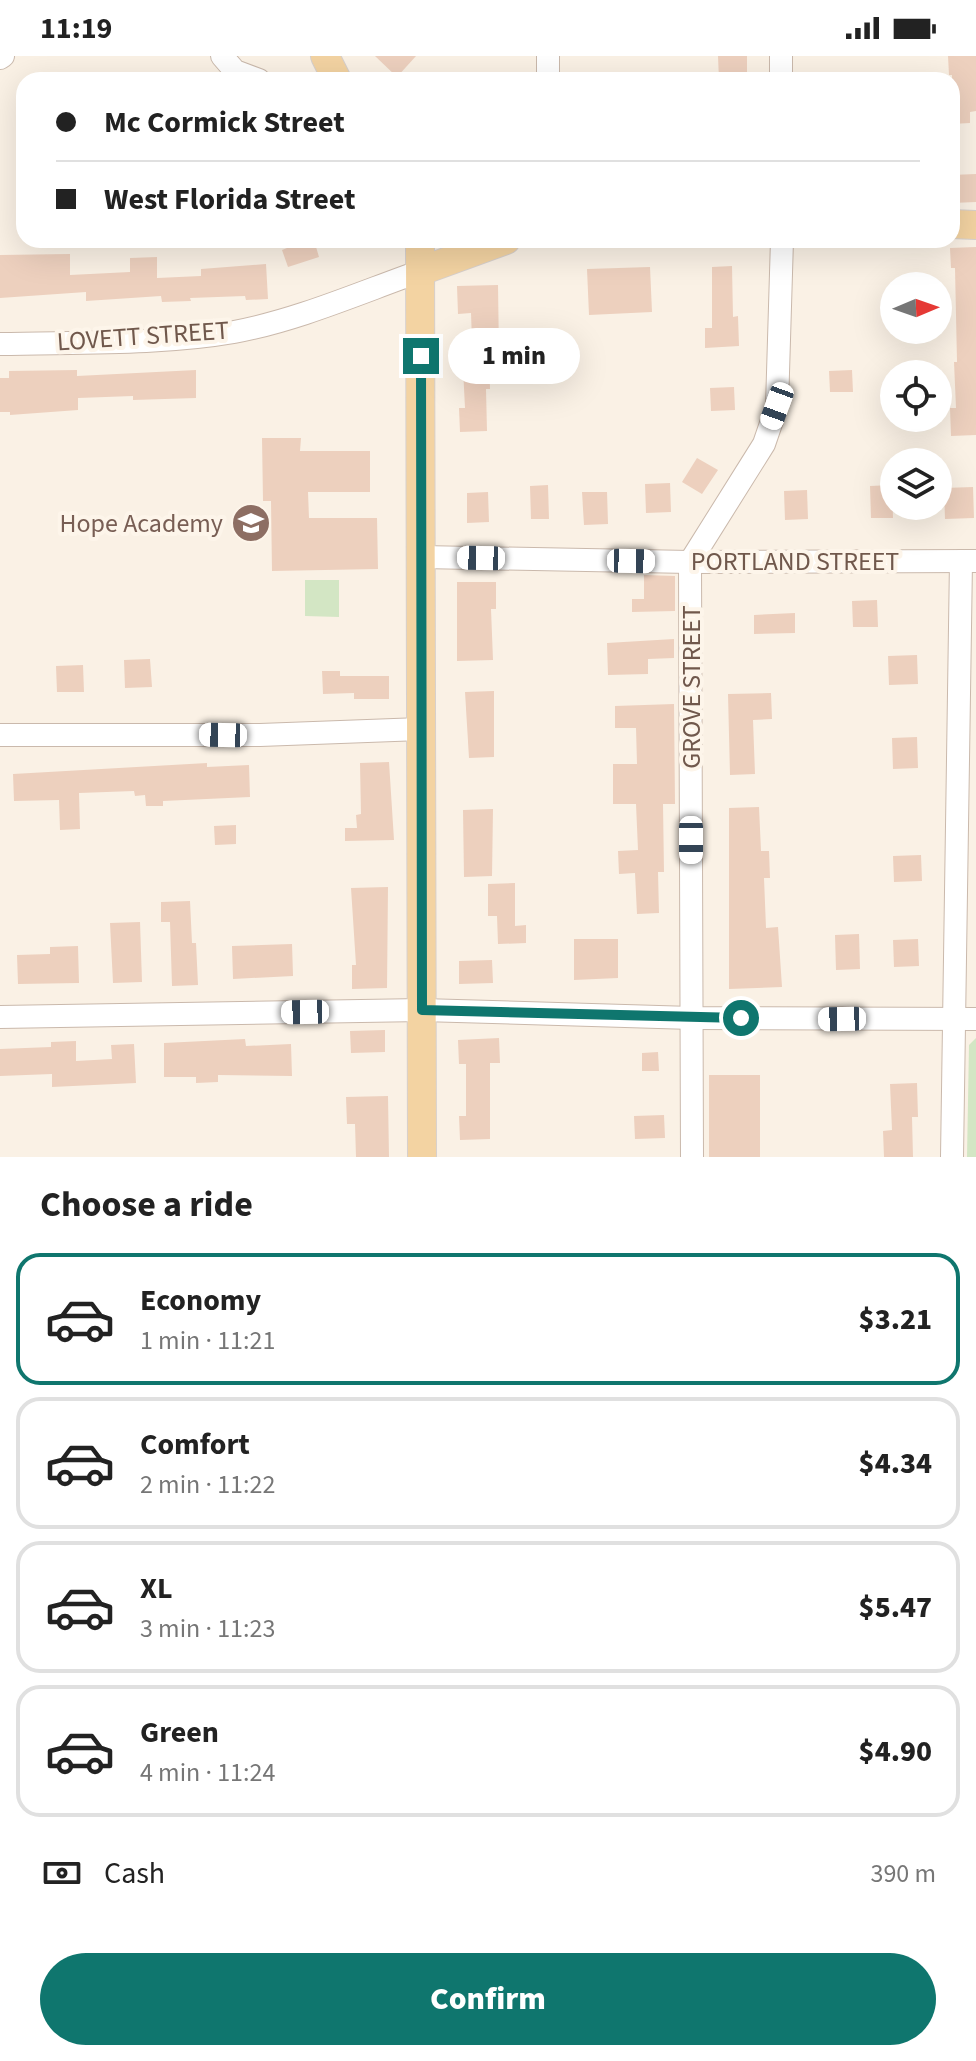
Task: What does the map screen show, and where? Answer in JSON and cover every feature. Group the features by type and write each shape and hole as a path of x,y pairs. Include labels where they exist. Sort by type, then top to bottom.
{"main road":[{"path":"420,248 422,1157"},
{"path":"421,271 484,248"}],"street":[{"path":"222,56 238,72"},
{"path":"690,562 764,444 777,406 782,248"},
{"name":"LOVETT STREET","path":"0,344 196,337 232,332 295,316 421,271"},
{"name":"PORTLAND STREET","path":"422,557 690,562 969,561"},
{"path":"952,1157 965,1018 969,561"},
{"name":"GROVE STREET","path":"690,562 692,1157"},
{"path":"0,735 260,735 421,729"},
{"path":"0,1017 422,1010 692,1018 965,1018"}],"green space":[{"path":"305,580 339,580 339,617 305,616"},
{"path":"976,1038 976,1157 967,1157 969,1045"}],"building":[{"path":"375,56 416,56 402,72 392,72"},
{"path":"718,56 747,56 747,72 719,72"},
{"path":"948,56 976,56 976,111 970,112 970,123 960,124 960,72 949,72"},
{"path":"976,174 976,202 960,203 960,175"},
{"path":"976,247 976,435 951,436 952,408 956,408 954,362 957,362 955,268 951,268 950,248"},
{"path":"316,248 319,257 288,267 282,250"},
{"path":"70,254 70,275 130,272 130,258 157,257 157,278 201,276 201,269 266,264 268,299 246,300 245,296 162,302 161,296 86,301 86,292 0,298 0,255"},
{"path":"732,266 733,317 738,316 739,346 705,348 705,328 712,328 712,267"},
{"path":"650,267 652,312 589,315 587,269"},
{"path":"498,285 499,354 489,354 487,431 460,432 459,408 465,408 463,368 473,368 471,313 458,314 457,286"},
{"path":"77,370 77,376 196,370 196,398 78,398 78,410 10,415 10,412 0,412 0,378 9,378 9,371"},
{"path":"852,370 853,392 830,392 829,371"},
{"path":"734,387 735,410 711,411 710,388"},
{"path":"262,438 301,438 300,451 370,451 370,492 308,492 309,518 377,518 378,569 272,571 271,501 263,501"},
{"path":"697,458 718,470 702,494 682,482"},
{"path":"670,483 671,512 646,513 645,484"},
{"path":"548,485 549,519 531,519 530,486"},
{"path":"870,486 880,486 880,518 871,518"},
{"path":"973,487 974,518 952,519 952,488"},
{"path":"807,490 808,519 785,520 784,491"},
{"path":"488,492 489,522 467,523 467,493"},
{"path":"582,492 607,492 608,524 584,525"},
{"path":"644,575 675,576 675,611 632,612 632,599 644,599"},
{"path":"457,582 496,582 496,609 491,609 493,660 457,661"},
{"path":"877,600 878,627 853,627 852,601"},
{"path":"795,613 795,633 754,634 754,615"},
{"path":"674,639 674,658 648,659 648,674 608,675 607,643"},
{"path":"917,655 918,684 889,685 888,656"},
{"path":"150,659 152,687 125,688 124,660"},
{"path":"83,665 84,692 57,692 56,666"},
{"path":"322,671 340,671 340,676 389,676 389,699 354,699 354,693 323,694"},
{"path":"494,691 494,757 469,758 465,692"},
{"path":"771,693 772,719 753,720 755,774 730,775 728,694"},
{"path":"674,704 675,804 663,804 664,872 658,872 659,913 637,914 635,873 619,874 618,851 638,850 636,804 613,804 613,764 637,764 636,728 615,728 615,706"},
{"path":"917,737 918,768 893,769 892,738"},
{"path":"389,762 394,840 345,841 345,828 357,828 356,815 361,814 360,763"},
{"path":"207,763 207,767 249,765 250,797 163,801 163,806 146,806 145,795 135,796 134,791 79,793 80,829 60,830 59,800 14,801 13,774"},
{"path":"759,807 761,851 769,851 770,878 764,878 766,928 778,927 782,987 729,989 729,808"},
{"path":"493,809 492,876 464,877 463,810"},
{"path":"236,825 236,844 215,845 214,826"},
{"path":"921,855 922,881 894,882 893,856"},
{"path":"515,883 515,926 526,925 526,943 498,944 497,916 488,916 488,884"},
{"path":"388,887 387,988 352,989 352,965 356,965 351,888"},
{"path":"190,901 198,985 172,986 170,922 161,922 161,902"},
{"path":"140,922 142,982 113,983 110,923"},
{"path":"859,934 860,969 836,970 835,935"},
{"path":"574,939 618,939 618,978 574,980"},
{"path":"918,939 919,966 894,967 893,940"},
{"path":"292,944 293,976 233,979 232,946"},
{"path":"78,946 79,983 18,984 17,955 50,954 50,947"},
{"path":"492,960 493,983 459,984 459,961"},
{"path":"385,1030 385,1052 351,1053 350,1031"},
{"path":"499,1038 500,1063 490,1063 490,1139 460,1140 459,1116 466,1116 466,1064 459,1064 458,1040"},
{"path":"245,1039 246,1046 291,1044 292,1076 218,1075 218,1082 196,1083 196,1077 164,1077 164,1043"},
{"path":"76,1041 76,1061 112,1059 111,1045 134,1044 136,1083 52,1087 52,1074 0,1076 0,1049 51,1047 51,1042"},
{"path":"658,1052 659,1071 642,1071 642,1053"},
{"path":"709,1075 760,1075 760,1157 709,1157"},
{"path":"917,1083 918,1117 912,1117 913,1157 884,1157 883,1131 892,1130 890,1084"},
{"path":"388,1096 389,1157 356,1157 355,1124 347,1124 346,1097"},
{"path":"664,1115 665,1138 635,1139 634,1116"}],"place":[{"name":"Hope Academy","path":"251,523"}],"route":[{"path":"421,356 422,1010 741,1018"}]}
